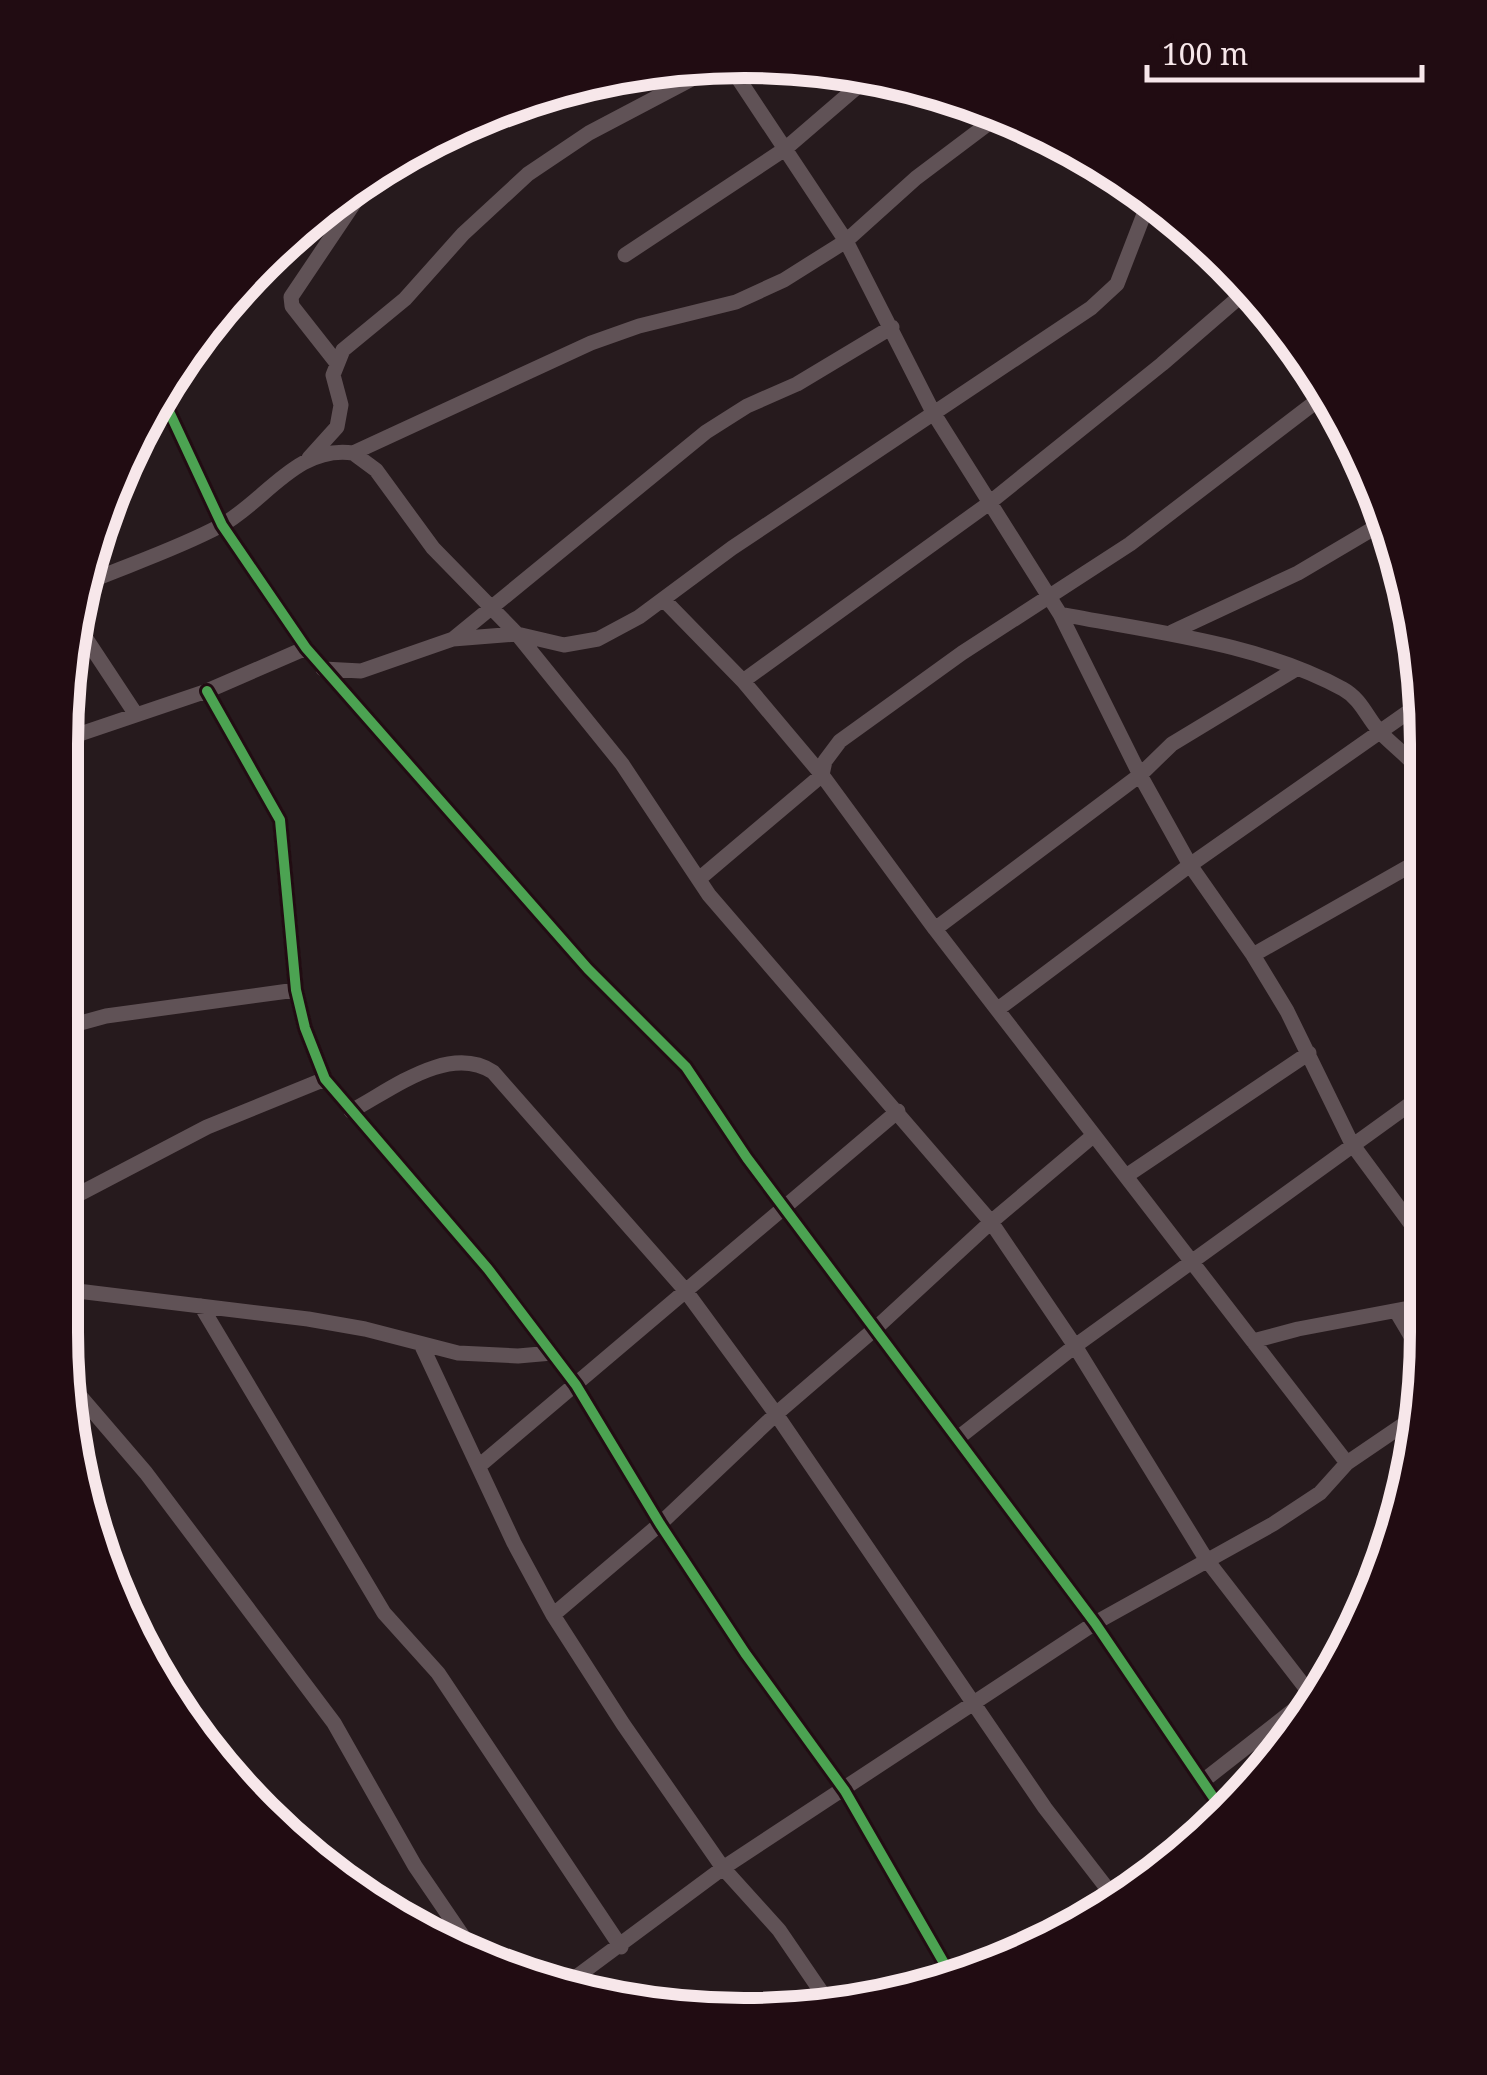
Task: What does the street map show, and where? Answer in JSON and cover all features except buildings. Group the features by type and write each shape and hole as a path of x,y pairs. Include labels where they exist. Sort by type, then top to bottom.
{"street":[{"path":"738,78 846,242 934,414 1060,614 1190,865 1254,955 1309,1053 1352,1144 1410,1213"},
{"path":"99,577 222,525 310,458 338,427 340,405 334,375 343,350 405,300 463,234 528,174 589,133 690,80"},
{"path":"624,255 786,149 857,87"},
{"path":"353,453 591,343 639,326 736,302 784,280 846,242 916,178 988,124"},
{"path":"336,362 292,306 291,298 355,203"},
{"path":"323,669 361,672 454,639 517,634 564,644 598,639 639,617 894,437 1091,308 1117,284 1146,213"},
{"path":"743,681 988,504 1239,298"},
{"path":"454,639 706,432 892,327"},
{"path":"699,879 822,775 824,761 840,740 1130,544 1314,402"},
{"path":"168,409 222,525 306,648 588,969 686,1067 747,1158 1096,1623 1216,1800"},
{"path":"310,458 339,451 353,453 376,470 433,548 517,634 622,764 699,879 991,1222 1076,1346 1206,1559 1308,1684"},
{"path":"1170,633 1298,574 1374,529"},
{"path":"663,599 743,681 822,775 935,929 1347,1463"},
{"path":"1060,614 1191,636 1296,669 1345,690 1360,702 1380,733 1410,762"},
{"path":"86,638 135,714"},
{"path":"78,735 207,691 306,648"},
{"path":"935,929 1140,774 1172,744 1296,669"},
{"path":"207,691 280,820 296,990 305,1028 325,1079 488,1269 576,1385 660,1524 845,1791 946,1966"},
{"path":"998,1009 1190,865 1409,713"},
{"path":"1254,955 1410,866"},
{"path":"78,1024 106,1016 296,990"},
{"path":"1126,1176 1309,1053"},
{"path":"351,1111 444,1064 480,1063 493,1072 685,1290 776,1414 1045,1808 1108,1889"},
{"path":"78,1195 207,1127 325,1079"},
{"path":"958,1438 1076,1346 1410,1104"},
{"path":"479,1466 898,1111"},
{"path":"553,1615 660,1524 776,1414 1094,1134"},
{"path":"78,1292 346,1325 486,1355 552,1353"},
{"path":"201,1306 384,1613 438,1673 620,1947"},
{"path":"1253,1341 1410,1308"},
{"path":"1396,1311 1410,1334"},
{"path":"421,1344 514,1543 553,1615 623,1724 724,1868 779,1930 823,1993"},
{"path":"81,1398 146,1473 334,1723 416,1866 462,1935"},
{"path":"578,1977 724,1868 1096,1623 1273,1524 1320,1493 1347,1463 1403,1425"},
{"path":"1203,1781 1284,1720"}],"cycle path":[{"path":"168,409 222,525 306,648 588,969 686,1067 747,1158 1095,1623 1215,1800"},
{"path":"207,691 280,820 296,990 305,1028 325,1079 488,1269 576,1385 660,1524 745,1653 845,1791 946,1966"}]}
